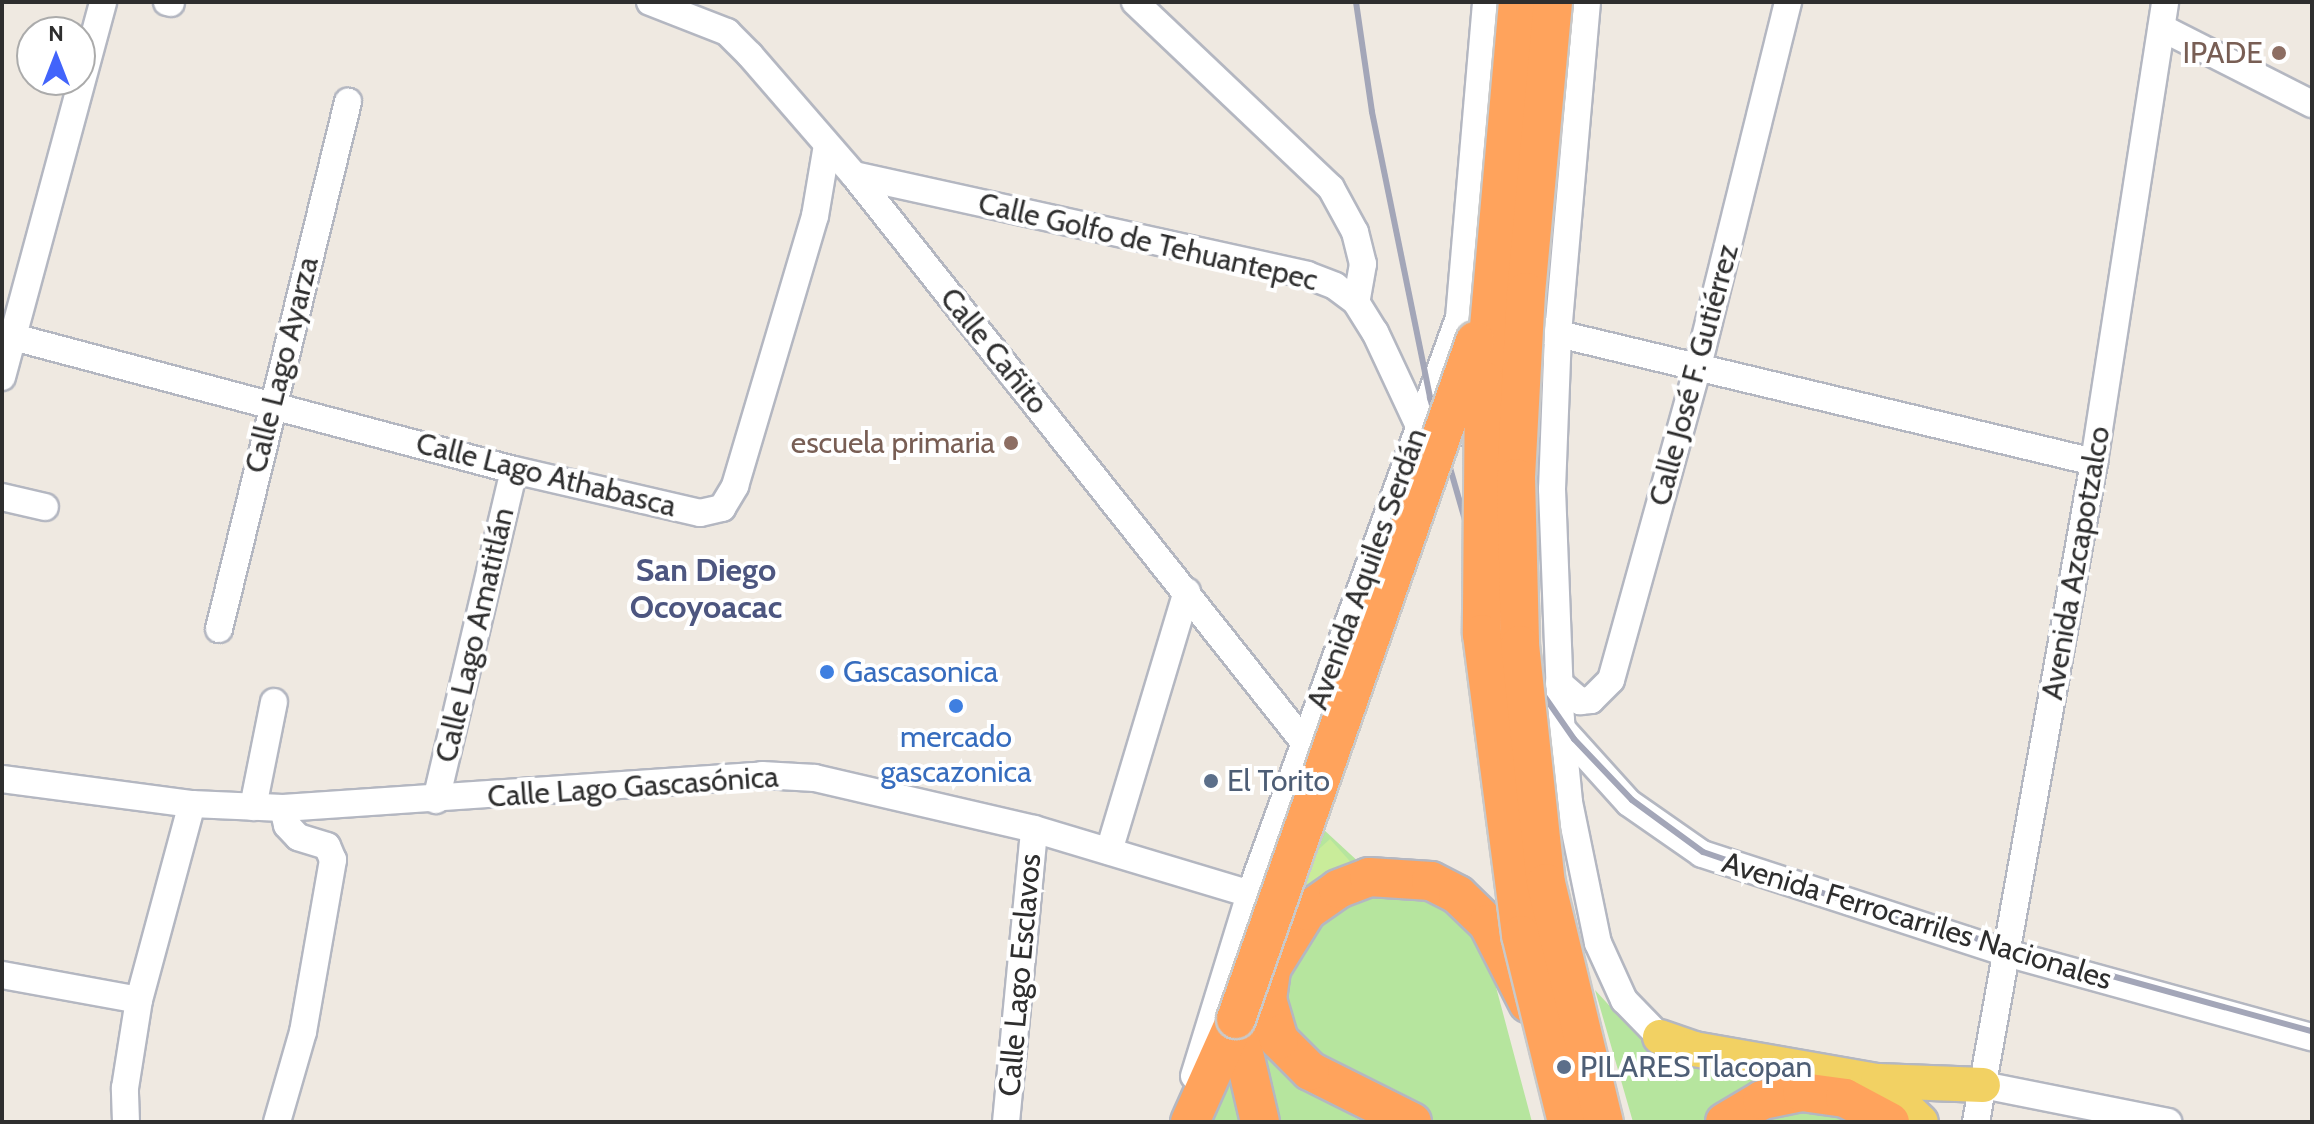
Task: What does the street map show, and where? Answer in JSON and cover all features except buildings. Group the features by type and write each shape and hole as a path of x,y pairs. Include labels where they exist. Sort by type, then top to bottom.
{"highway":[{"path":"1518,2 1481,465 1482,634 1513,892 1545,1046 1567,1122"},
{"path":"1553,2 1518,447 1520,645 1546,883 1604,1122"},
{"path":"1190,1122 1236,1019 1494,290"},
{"path":"1403,1118 1294,1060 1269,1013 1271,969 1285,940 1307,911 1346,885 1384,875 1412,876 1446,888 1469,904 1505,951 1545,1046"},
{"path":"1236,1019 1256,1114"},
{"path":"1725,1122 1762,1100 1802,1092 1845,1098 1890,1122"}],"main road":[{"path":"1660,1037 1694,1049 1878,1081 1954,1088 1983,1085"},
{"path":"1878,1081 1921,1122"}],"street":[{"path":"2,377 7,336 103,2"},
{"name":"Calle Cañito","path":"650,2 727,32 854,175 1304,742"},
{"path":"1135,2 1331,188 1355,232 1363,264 1356,302"},
{"name":"Avenida Aquiles Serdán","path":"1178,1122 1250,894 1459,318 1486,2"},
{"path":"1587,2 1558,333 1554,441 1559,683 1569,802 1598,943 1624,1000 1660,1037"},
{"name":"Calle José F. Gutiérrez","path":"1559,683 1580,701 1591,700 1611,680 1698,366 1788,2"},
{"path":"2163,15 2312,104"},
{"name":"Avenida Azcapotzalco","path":"1976,1122 2094,462 2163,15"},
{"name":"Calle Lago Ayarza","path":"219,629 271,406 348,102"},
{"name":"Calle Lago Athabasca","path":"7,336 514,470 700,513 722,508 735,486 815,216 827,145"},
{"name":"Calle Golfo de Tehuantepec","path":"854,175 1307,275 1335,286 1356,302 1419,426"},
{"path":"1459,318 1558,333 2094,462"},
{"path":"1419,426 1554,441"},
{"name":"Calle Lago Amatitlán","path":"436,800 514,470"},
{"path":"2,497 45,507"},
{"path":"1109,851 1187,591"},
{"path":"253,807 274,702"},
{"name":"Avenida Ferrocarriles Nacionales","path":"1563,730 1629,803 1702,854 2006,953 2312,1037"},
{"name":"Calle Lago Gascasónica","path":"2,779 192,804 283,808 775,776 815,778 1034,829 1250,894"},
{"path":"126,1122 125,1088 139,1000 192,804"},
{"path":"277,1122 303,1032 333,860 327,846 298,837 283,808"},
{"name":"Calle Lago Esclavos","path":"1006,1122 1034,829"},
{"path":"2,975 139,1000"},
{"path":"1983,1085 2168,1122"}],"green space":[{"path":"1297,805 1388,889 1419,895 1467,926 1492,972 1532,1122 1434,1122 1379,1099 1295,1036 1287,1003"},
{"path":"1330,839 1361,874 1308,922 1276,887"},
{"path":"1595,990 1630,1028 1658,1047 1796,1082 1874,1122 1633,1122"},
{"path":"1257,1041 1299,1086 1363,1122 1203,1122 1219,1080 1237,1087"}],"railway":[{"path":"1356,2 1372,112 1430,398 1486,593 1524,667 1574,739 1632,800 1703,852 1867,908 2312,1031"}],"place":[{"name":"IPADE","path":"2279,53"},
{"name":"escuela primaria","path":"1011,443"},
{"name":"Gascasonica","path":"827,672"},
{"name":"mercado gascazonica","path":"956,706"},
{"name":"El Torito","path":"1211,781"},
{"name":"PILARES Tlacopan","path":"1564,1067"}],"district":[{"name":"San Diego Ocoyoacac","path":"706,590"}]}
